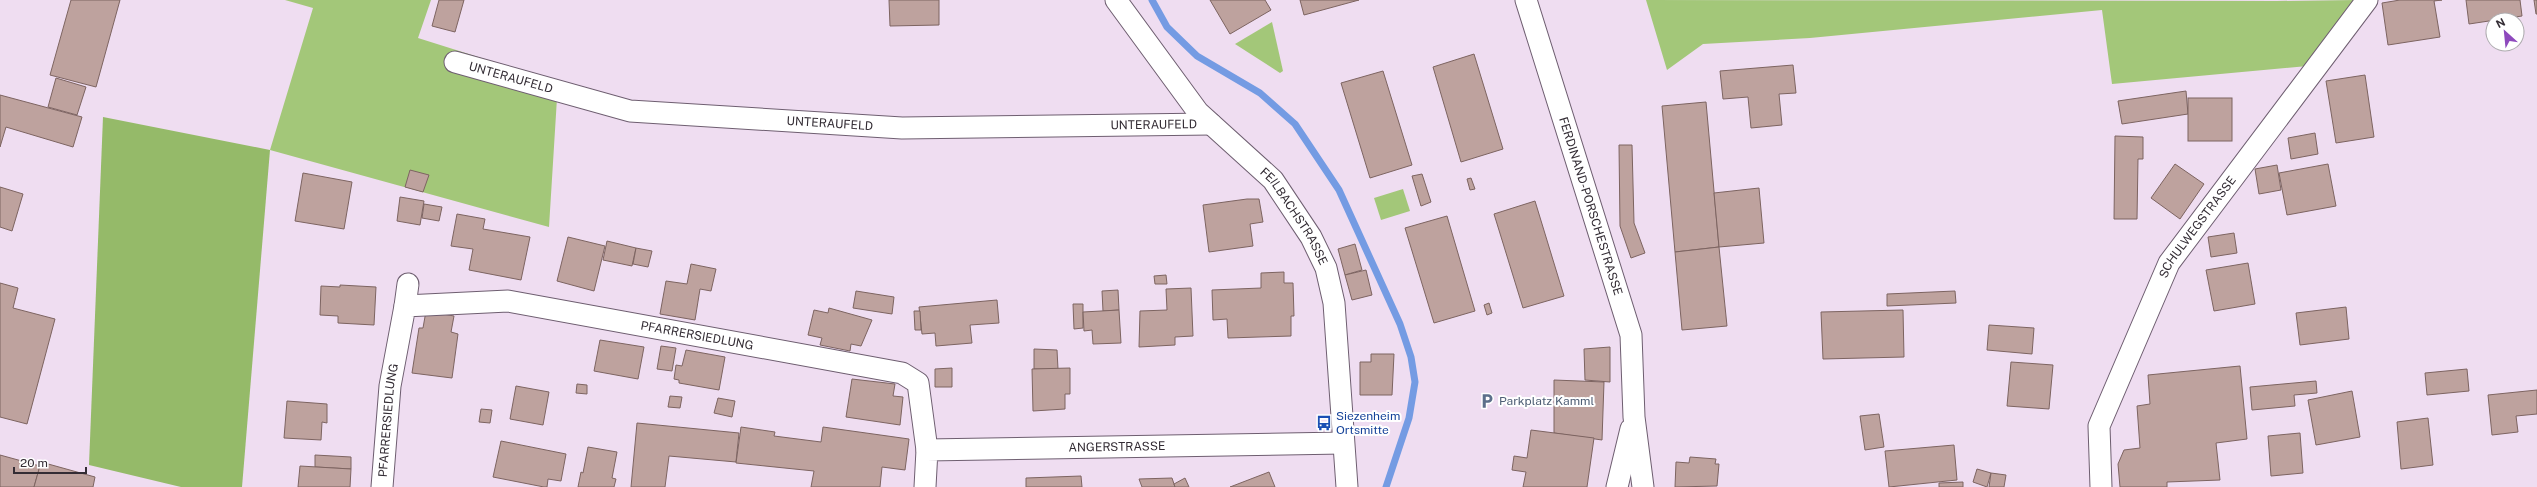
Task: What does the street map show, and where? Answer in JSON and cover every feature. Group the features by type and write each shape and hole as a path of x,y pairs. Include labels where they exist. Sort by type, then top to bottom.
{"street":[{"name":"FEILBACHSTRASSE","path":"1116,0 1198,112 1273,180 1311,237 1326,268 1334,302 1347,487"},
{"name":"FERDINAND-PORSCHESTRASSE","path":"1526,0 1631,335 1634,417"},
{"name":"SCHULWEGSTRASSE","path":"2102,487 2099,426 2169,263 2366,0"},
{"name":"UNTERAUFELD","path":"455,62 630,111 902,128 1211,124"},
{"name":"PFARRERSIEDLUNG","path":"382,487 390,386 408,284"},
{"name":"PFARRERSIEDLUNG","path":"405,306 508,301 902,373 918,383 927,450"},
{"path":"1617,487 1634,417"},
{"path":"1634,417 1643,487"},
{"name":"ANGERSTRASSE","path":"927,450 1343,443"},
{"path":"925,487 927,450"}],"green space":[{"path":"285,0 431,0 418,38 558,82 549,227 270,150 313,8"},
{"path":"1646,0 2355,0 2329,64 2112,84 2102,10 1810,38 1703,44 1667,70"},
{"path":"1272,22 1283,71 1280,73 1235,44"},
{"path":"103,117 270,150 242,487 181,487 89,465"},
{"path":"1403,189 1410,211 1381,220 1374,198"}],"building":[{"path":"71,0 120,0 96,87 50,75"},
{"path":"439,0 464,0 455,32 432,26"},
{"path":"889,0 939,0 939,25 890,26"},
{"path":"1210,0 1265,0 1271,10 1230,34"},
{"path":"1300,0 1359,0 1304,15"},
{"path":"2400,0 2442,0 2434,1 2440,37 2388,45 2382,3"},
{"path":"2466,0 2520,0 2522,12 2485,12 2485,22 2469,24"},
{"path":"2534,0 2537,0 2537,14 2536,14"},
{"path":"1474,54 1503,149 1461,162 1433,67"},
{"path":"1793,65 1796,93 1779,94 1782,125 1751,128 1748,97 1723,99 1720,71"},
{"path":"1383,71 1412,165 1370,178 1341,83"},
{"path":"2365,75 2374,137 2336,143 2326,81"},
{"path":"56,78 86,87 77,115 48,107"},
{"path":"2186,91 2188,114 2122,124 2118,101"},
{"path":"0,95 82,117 73,147 6,127 0,147"},
{"path":"2188,98 2232,98 2232,141 2188,141"},
{"path":"1706,102 1719,247 1675,252 1662,106"},
{"path":"2315,133 2318,154 2291,159 2288,138"},
{"path":"2115,136 2143,137 2143,159 2138,159 2137,219 2114,219"},
{"path":"1619,145 1632,145 1634,223 1645,253 1631,258 1620,226"},
{"path":"2175,164 2204,184 2180,219 2151,198"},
{"path":"2328,164 2336,206 2287,215 2279,173"},
{"path":"2277,165 2281,190 2259,194 2255,169"},
{"path":"410,170 429,175 423,192 405,187"},
{"path":"303,173 352,182 344,229 295,221"},
{"path":"1422,174 1431,202 1421,206 1412,176"},
{"path":"1471,178 1475,189 1470,190 1467,179"},
{"path":"0,187 23,194 12,231 0,227"},
{"path":"1759,188 1764,243 1719,247 1714,193"},
{"path":"400,197 424,201 420,225 397,221"},
{"path":"1247,199 1259,199 1263,222 1250,224 1253,246 1209,252 1203,205"},
{"path":"1535,201 1564,296 1523,308 1494,214"},
{"path":"424,204 442,207 439,221 422,218"},
{"path":"457,214 485,219 483,229 530,237 521,280 469,270 473,249 451,246"},
{"path":"1447,216 1475,311 1434,323 1405,228"},
{"path":"2234,233 2237,253 2211,257 2208,237"},
{"path":"568,237 605,246 594,291 557,281"},
{"path":"607,241 636,248 632,266 603,260"},
{"path":"1355,244 1362,270 1345,275 1338,249"},
{"path":"1719,247 1727,326 1682,330 1675,252"},
{"path":"636,248 652,251 648,267 633,264"},
{"path":"2248,263 2255,304 2214,311 2206,270"},
{"path":"691,264 716,269 711,291 700,289 695,320 660,314 666,281 687,284"},
{"path":"1366,270 1372,295 1352,300 1345,275"},
{"path":"1284,272 1284,283 1293,283 1294,316 1291,316 1291,336 1228,338 1227,319 1213,320 1212,290 1261,288 1261,273"},
{"path":"1166,275 1167,284 1155,284 1154,276"},
{"path":"0,283 18,288 13,308 55,319 27,424 0,417"},
{"path":"340,285 376,287 374,325 338,323 338,316 320,315 321,286 340,287"},
{"path":"1191,288 1193,336 1175,337 1175,345 1139,347 1140,311 1167,310 1166,289"},
{"path":"1118,290 1119,310 1103,311 1102,291"},
{"path":"856,291 894,297 892,314 853,308"},
{"path":"1955,291 1956,303 1887,306 1887,294"},
{"path":"997,300 999,323 970,325 972,343 936,346 935,333 922,334 919,307"},
{"path":"1489,303 1492,313 1487,315 1484,305"},
{"path":"1073,304 1083,304 1083,328 1074,329"},
{"path":"2346,307 2349,339 2300,345 2296,313"},
{"path":"829,308 872,320 861,346 851,344 850,351 820,345 822,338 808,335 814,310 828,313"},
{"path":"1119,310 1121,343 1093,344 1092,330 1084,331 1083,312"},
{"path":"1903,310 1904,357 1823,359 1821,312"},
{"path":"426,311 454,316 451,332 458,334 452,378 412,373 419,328 423,328"},
{"path":"914,311 920,311 921,330 915,330"},
{"path":"1989,325 2034,328 2032,354 1987,350"},
{"path":"600,340 644,347 638,379 594,371"},
{"path":"661,346 676,348 672,371 657,369"},
{"path":"1610,347 1610,382 1585,380 1584,349"},
{"path":"1034,349 1057,350 1058,369 1034,369"},
{"path":"686,350 725,357 719,390 679,383 679,380 674,379 676,365 682,366"},
{"path":"1371,354 1394,354 1392,395 1360,395 1360,362 1371,362"},
{"path":"2011,362 2053,365 2049,409 2007,406"},
{"path":"2240,366 2247,439 2216,443 2220,480 2167,482 2167,487 2120,487 2118,464 2124,450 2140,448 2137,406 2150,404 2148,375"},
{"path":"952,368 952,387 935,387 935,369"},
{"path":"1070,368 1070,394 1065,394 1065,409 1033,411 1032,369"},
{"path":"2467,369 2469,391 2427,395 2425,373"},
{"path":"852,379 895,384 893,396 903,397 900,425 846,417"},
{"path":"1554,380 1604,382 1602,440 1554,433"},
{"path":"2316,381 2317,393 2294,395 2295,406 2252,410 2250,387"},
{"path":"577,384 587,385 587,394 576,393"},
{"path":"516,386 549,392 543,425 510,419"},
{"path":"2537,390 2537,414 2516,416 2518,432 2492,435 2488,395"},
{"path":"2352,391 2360,437 2316,445 2308,400"},
{"path":"670,396 682,397 680,408 668,407"},
{"path":"718,398 735,401 732,417 714,413"},
{"path":"287,401 327,404 327,423 322,422 321,440 284,438"},
{"path":"481,409 492,410 490,423 479,422"},
{"path":"1879,414 1884,447 1865,450 1860,416"},
{"path":"2428,418 2433,465 2401,469 2397,422"},
{"path":"637,423 739,433 736,462 669,456 665,487 631,487"},
{"path":"741,427 775,432 774,436 821,442 823,427 909,439 905,470 882,467 880,487 811,487 814,471 736,463"},
{"path":"1531,430 1594,438 1587,487 1523,487 1526,472 1512,470 1514,456 1527,458"},
{"path":"2300,433 2303,473 2271,476 2268,436"},
{"path":"501,441 566,454 561,481 548,479 547,487 544,487 493,477"},
{"path":"1954,445 1957,480 1889,487 1885,451"},
{"path":"588,447 617,452 612,478 616,479 614,487 578,487 581,472 583,473"},
{"path":"0,455 40,466 34,487 0,487"},
{"path":"315,455 351,457 351,469 315,467"},
{"path":"1690,457 1716,459 1715,464 1719,464 1717,486 1675,487 1676,462 1689,463"},
{"path":"41,462 95,477 93,487 34,487"},
{"path":"300,466 351,469 350,487 298,487"},
{"path":"1977,469 1991,473 1987,487 1973,482"},
{"path":"1269,472 1275,487 1230,487"},
{"path":"1991,473 2006,475 2004,487 1989,487"},
{"path":"1081,476 1082,487 1026,487 1026,478"},
{"path":"1172,478 1175,487 1142,487 1139,479"},
{"path":"1185,478 1189,487 1175,487 1174,484"},
{"path":"1963,482 1963,487 1939,487 1939,483"}],"waterway":[{"path":"1152,0 1167,27 1197,56 1260,93 1295,124 1339,190 1400,324 1411,357 1415,382 1409,418 1386,487"}],"place":[{"name":"Parkplatz Kamml","path":"1487,401"},
{"name":"Siezenheim Ortsmitte","path":"1324,423"}]}
